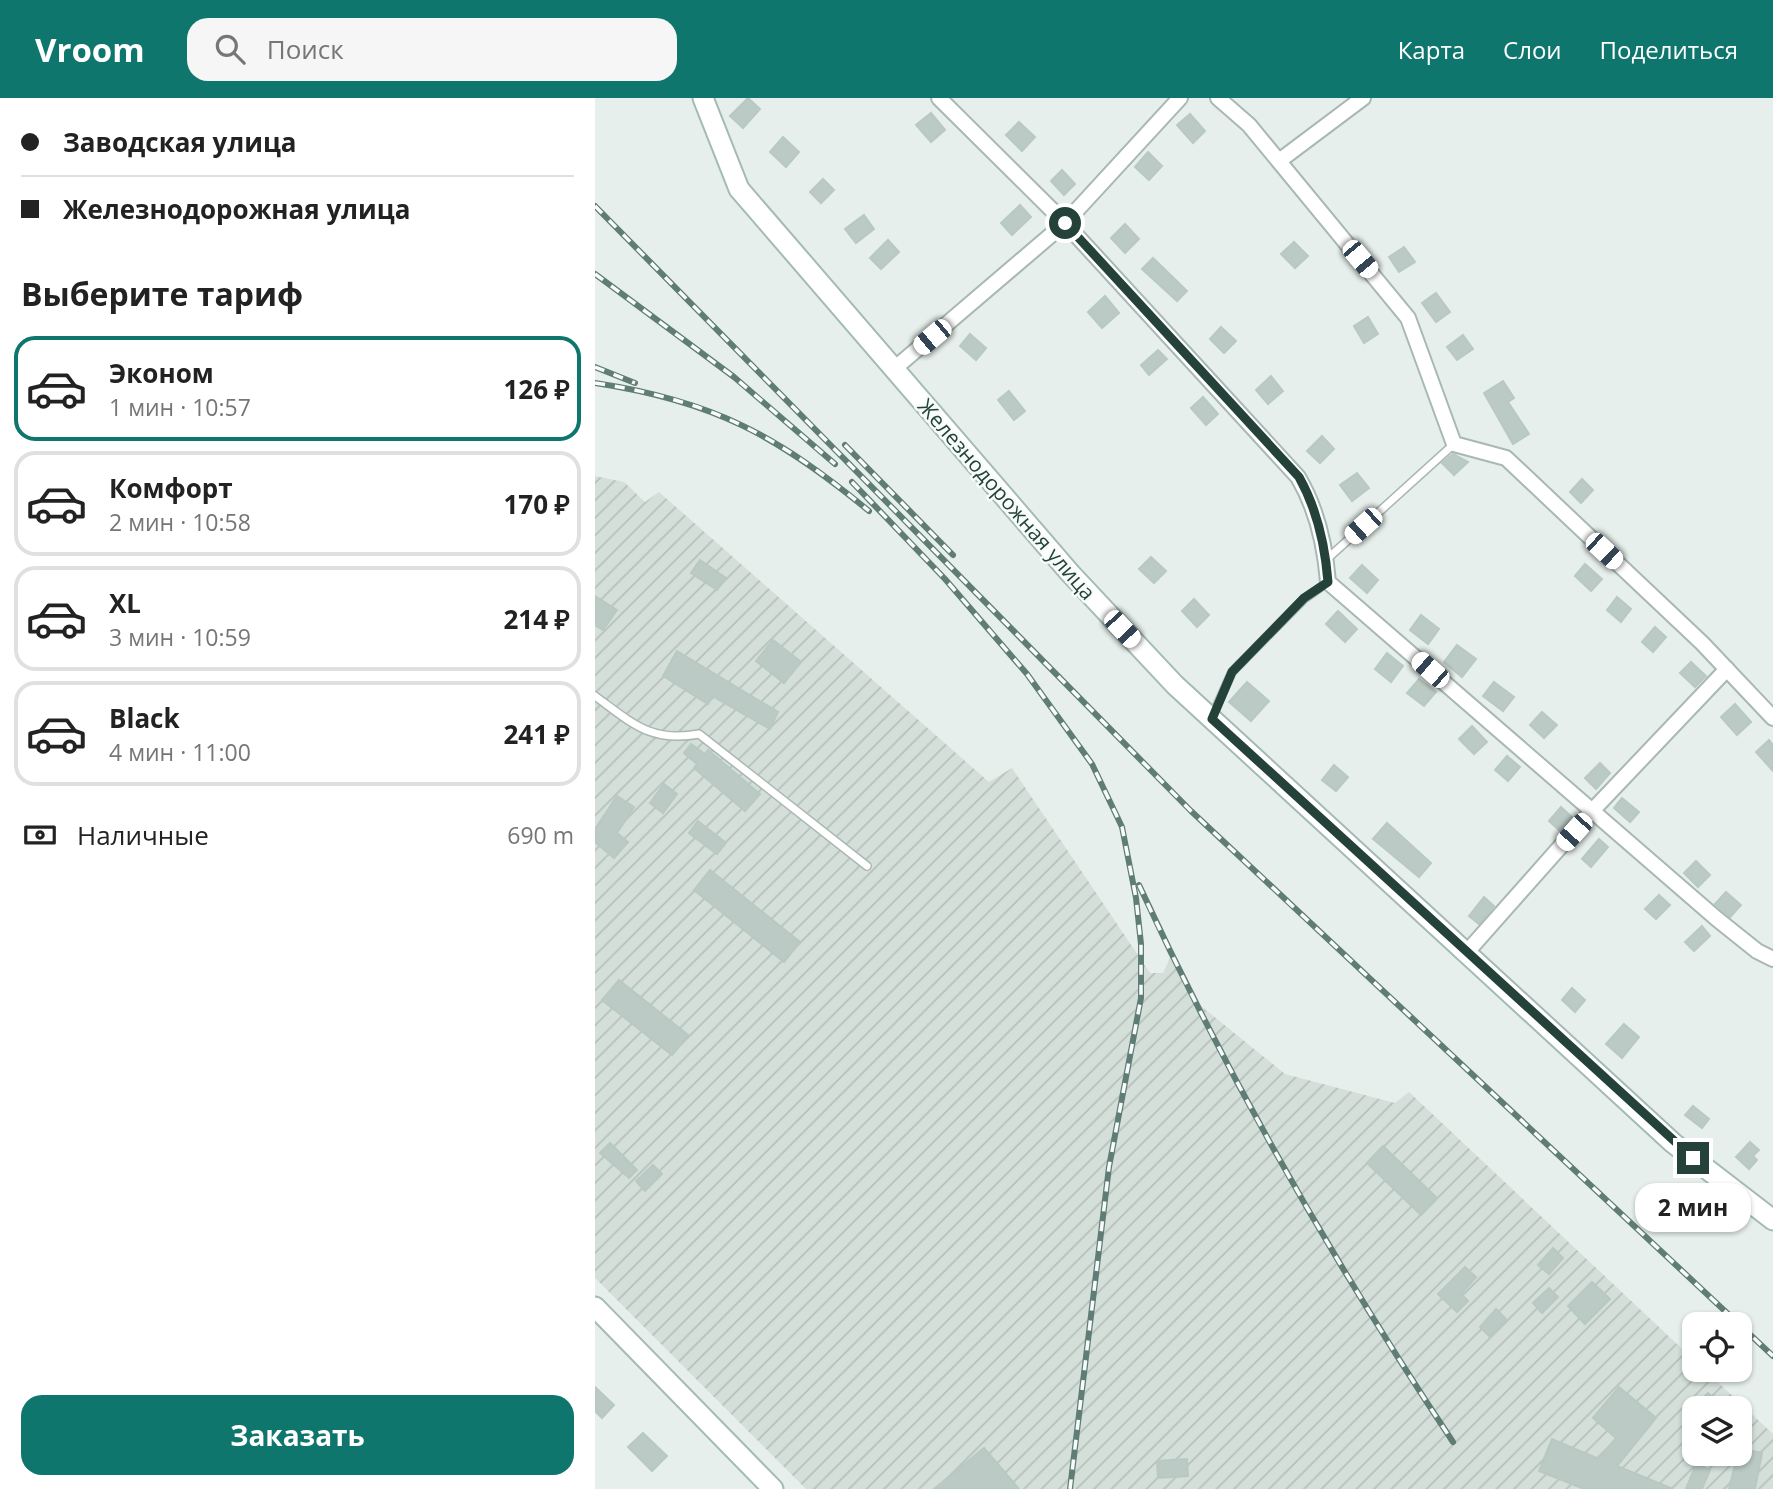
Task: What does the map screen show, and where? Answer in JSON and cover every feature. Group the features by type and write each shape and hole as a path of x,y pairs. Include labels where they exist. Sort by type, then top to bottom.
{"street":[{"name":"Железнодорожная улица","path":"703,98 739,189 1070,573 1175,685 1673,1143 1773,1220"},
{"path":"940,98 1065,223 1299,477 1313,503 1327,559 1328,582 1717,919 1757,951 1773,959"},
{"path":"894,369 1065,223 1179,98"},
{"path":"1218,98 1249,125 1408,318 1454,444 1506,458 1727,670 1773,718"},
{"path":"1279,161 1363,98"},
{"path":"1467,952 1592,811 1727,670"},
{"path":"597,1314 773,1489"}],"lane":[{"path":"1327,559 1454,444"},
{"path":"1212,719 1232,672 1304,598 1328,582"},
{"path":"595,696 644,732 675,738 699,734 867,866"}],"shaded area":[{"path":"595,476 624,482 645,502 659,492 989,782 1012,768 1150,973 1163,973 1170,958 1201,1006 1285,1074 1395,1103 1409,1092 1682,1349 1682,1382 1718,1382 1733,1396 1682,1396 1682,1466 1752,1466 1752,1414 1773,1434 1773,1489 806,1489 595,1278"}],"building":[{"path":"748,98 760,109 743,128 730,116"},
{"path":"931,113 945,130 931,142 916,125"},
{"path":"1190,114 1205,131 1193,143 1177,125"},
{"path":"1019,122 1035,137 1022,151 1006,135"},
{"path":"783,137 799,152 786,167 770,152"},
{"path":"1148,152 1162,166 1149,180 1135,167"},
{"path":"1062,170 1075,184 1064,195 1051,181"},
{"path":"823,179 834,190 821,203 810,192"},
{"path":"1020,205 1031,217 1012,235 1001,223"},
{"path":"864,215 874,229 856,243 845,229"},
{"path":"1125,224 1139,239 1125,253 1111,238"},
{"path":"888,240 899,252 881,269 870,258"},
{"path":"1294,242 1308,256 1295,268 1281,254"},
{"path":"1404,247 1415,262 1399,272 1389,257"},
{"path":"1153,258 1187,291 1177,301 1142,269"},
{"path":"1436,293 1450,312 1436,322 1422,303"},
{"path":"1105,296 1119,313 1102,328 1088,312"},
{"path":"1368,317 1378,334 1364,343 1354,326"},
{"path":"1221,327 1236,341 1224,353 1210,339"},
{"path":"970,334 986,348 976,360 960,346"},
{"path":"1463,335 1473,349 1457,360 1447,347"},
{"path":"1158,350 1167,359 1149,375 1141,365"},
{"path":"1271,376 1283,391 1268,404 1256,390"},
{"path":"1503,381 1514,398 1508,402 1529,434 1513,444 1484,393"},
{"path":"1009,391 1025,411 1014,420 998,400"},
{"path":"1203,397 1218,414 1206,425 1191,408"},
{"path":"1322,436 1334,449 1320,463 1307,451"},
{"path":"1453,454 1468,462 1454,475 1442,463"},
{"path":"1357,473 1369,488 1352,501 1340,485"},
{"path":"1582,479 1593,490 1581,503 1570,492"},
{"path":"1151,557 1166,571 1154,583 1139,569"},
{"path":"700,560 726,578 717,590 691,573"},
{"path":"1585,564 1602,579 1591,591 1575,576"},
{"path":"1362,565 1378,580 1367,593 1350,578"},
{"path":"595,596 617,610 603,630 595,625"},
{"path":"1617,597 1631,609 1621,622 1607,610"},
{"path":"1194,599 1209,615 1197,627 1182,611"},
{"path":"1338,611 1357,629 1345,642 1326,624"},
{"path":"1421,615 1439,629 1428,644 1410,630"},
{"path":"1655,627 1666,637 1653,652 1642,642"},
{"path":"773,640 801,662 784,683 756,661"},
{"path":"1457,645 1476,659 1462,677 1444,662"},
{"path":"677,651 778,712 770,729 712,696 708,704 663,676"},
{"path":"1387,653 1403,666 1391,682 1375,669"},
{"path":"1691,662 1706,676 1695,687 1680,673"},
{"path":"1419,679 1436,692 1424,706 1407,693"},
{"path":"1247,682 1269,701 1251,721 1229,702"},
{"path":"1494,682 1514,697 1503,711 1483,696"},
{"path":"1735,704 1751,722 1737,735 1721,717"},
{"path":"1542,712 1557,725 1544,738 1530,725"},
{"path":"1472,726 1487,742 1474,754 1459,739"},
{"path":"1769,740 1773,745 1773,771 1756,752"},
{"path":"691,744 705,754 708,750 760,794 745,811 694,768 697,764 684,753"},
{"path":"1507,756 1520,767 1508,781 1495,770"},
{"path":"1600,763 1610,773 1596,789 1585,778"},
{"path":"1334,765 1348,777 1336,791 1322,780"},
{"path":"664,784 677,794 663,813 650,803"},
{"path":"617,796 634,807 617,833 628,842 614,858 595,842 595,829"},
{"path":"1622,798 1639,812 1630,822 1614,808"},
{"path":"1561,807 1573,818 1561,832 1549,821"},
{"path":"698,821 726,843 717,854 689,833"},
{"path":"1387,823 1431,863 1419,877 1373,839"},
{"path":"1599,839 1608,847 1591,867 1582,859"},
{"path":"1696,861 1710,875 1698,887 1684,873"},
{"path":"710,870 800,942 784,962 694,890"},
{"path":"1726,892 1741,905 1730,917 1715,904"},
{"path":"1659,895 1670,905 1656,919 1645,909"},
{"path":"1484,897 1494,906 1479,924 1469,916"},
{"path":"1702,926 1710,936 1694,951 1685,942"},
{"path":"619,980 688,1035 672,1055 602,1000"},
{"path":"1572,988 1585,1000 1575,1012 1562,1000"},
{"path":"1624,1024 1639,1037 1622,1058 1606,1044"},
{"path":"1693,1106 1709,1119 1702,1128 1685,1115"},
{"path":"1750,1142 1759,1150 1753,1156 1757,1160 1749,1169 1736,1157"},
{"path":"610,1143 637,1170 629,1178 600,1153"},
{"path":"1383,1146 1437,1198 1421,1215 1367,1163"},
{"path":"653,1165 662,1174 645,1191 636,1181"},
{"path":"1553,1248 1563,1258 1549,1274 1538,1265"},
{"path":"1465,1267 1476,1277 1461,1294 1468,1301 1457,1312 1438,1294"},
{"path":"1592,1282 1610,1299 1585,1324 1568,1306"},
{"path":"1549,1288 1558,1297 1542,1313 1533,1303"},
{"path":"1496,1309 1506,1319 1490,1337 1480,1327"},
{"path":"595,1387 614,1405 602,1418 595,1411"},
{"path":"1619,1387 1656,1418 1617,1466 1673,1489 1584,1489 1539,1471 1552,1439 1599,1459 1616,1438 1593,1418"},
{"path":"643,1433 667,1456 652,1471 628,1447"},
{"path":"984,1448 1019,1489 934,1489"},
{"path":"1752,1451 1762,1453 1755,1489 1729,1489 1735,1466 1752,1466"},
{"path":"1187,1459 1188,1476 1158,1478 1157,1461"},
{"path":"1695,1466 1710,1470 1702,1489 1686,1489"}],"railway":[{"path":"595,206 1191,811 1773,1356"},
{"path":"595,274 734,377 835,464"},
{"path":"595,367 635,383"},
{"path":"595,383 675,400 743,426 805,462 869,511"},
{"path":"845,445 953,555"},
{"path":"852,482 945,579 1027,674 1092,764 1122,827 1136,898 1141,944 1141,998 1109,1167 1070,1489"},
{"path":"1139,885 1209,1029 1285,1170 1325,1239 1453,1442"}],"route":[{"path":"1065,223 1299,477 1313,503 1327,559 1328,582 1304,598 1232,672 1212,719 1673,1143 1693,1158"}]}
